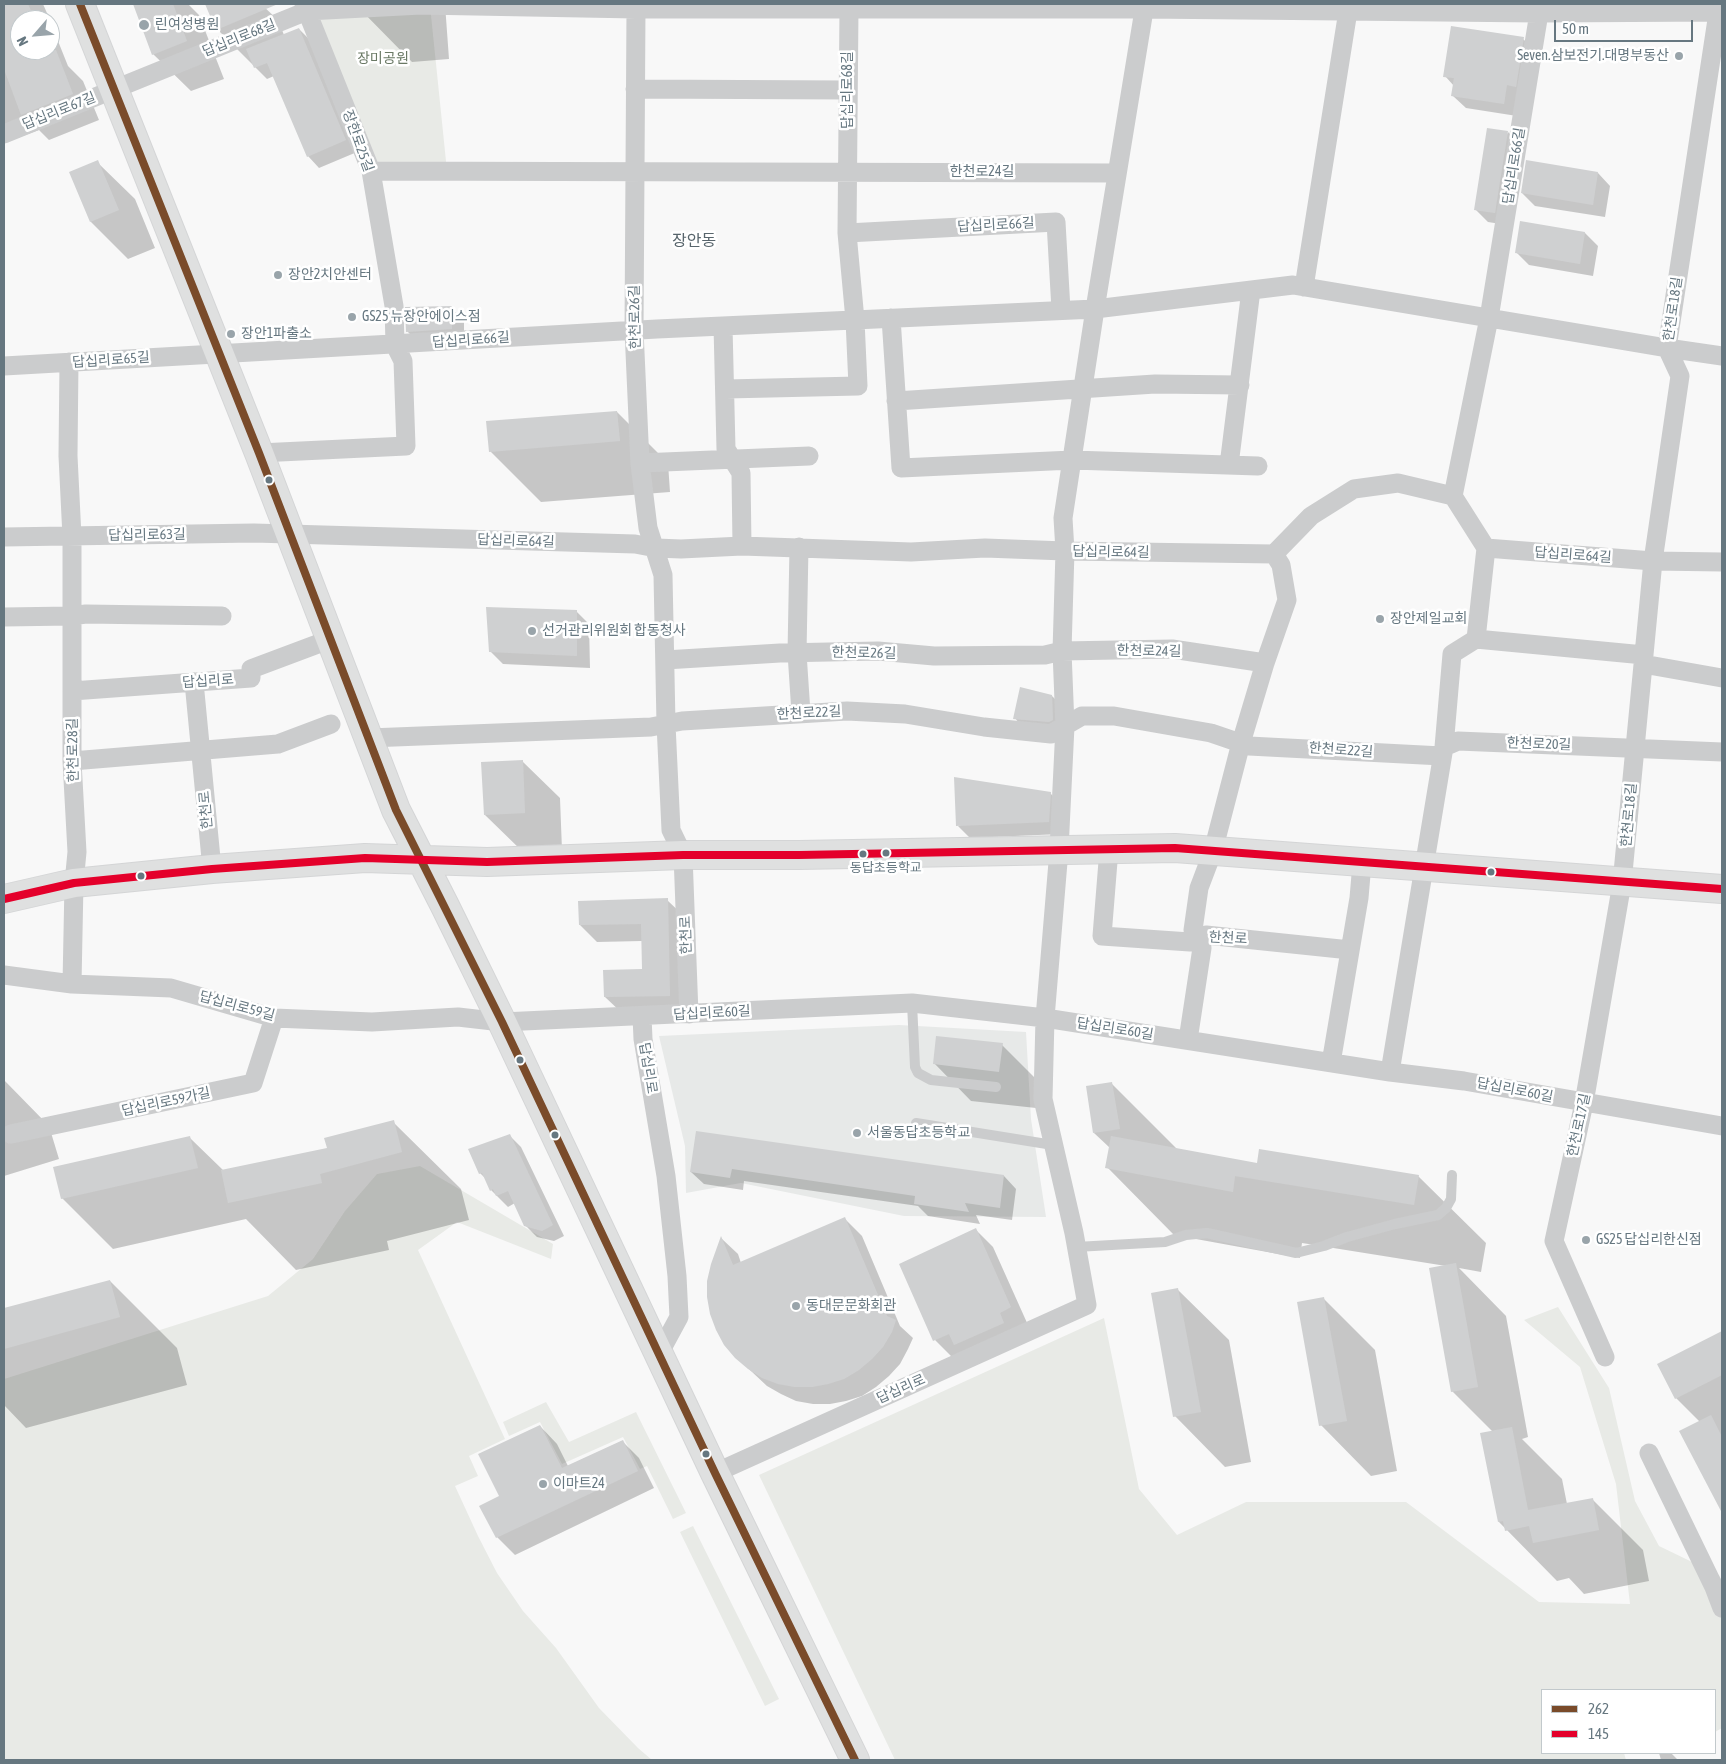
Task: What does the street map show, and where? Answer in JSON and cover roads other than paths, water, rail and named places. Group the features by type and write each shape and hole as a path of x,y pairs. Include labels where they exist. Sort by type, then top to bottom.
{"main road":[{"path":"80,4 259,453 396,810 502,1022 659,1354 855,1760"},
{"path":"4,899 74,883 212,869 365,858 487,862 683,855 809,855 1175,848 1722,889"}],"street":[{"name":"답십리로68길","path":"114,89 305,7 421,4 636,9 800,6 849,9 1145,6 1348,11 1537,9 1719,11"},
{"path":"1076,1247 1042,1099 1045,1018 1065,726 1062,651 1065,551 1063,518 1145,6"},
{"name":"장한로25길","path":"305,7 371,171 394,306 395,345"},
{"name":"한천로26길","path":"636,9 634,330 640,463 648,528 663,574 666,724 671,830 683,855"},
{"name":"답십리로68길","path":"848,172 849,9"},
{"name":"답십리로66길","path":"1453,496 1489,318 1537,9"},
{"path":"1304,287 1348,11"},
{"name":"한천로18길","path":"1622,883 1653,561 1680,376 1667,348 1719,11"},
{"name":"답십리로67길","path":"4,134 114,89"},
{"path":"635,89 848,90"},
{"path":"371,171 848,172 847,233 855,320 858,386 726,390"},
{"name":"한천로24길","path":"848,172 1117,173"},
{"name":"답십리로66길","path":"847,233 1056,222 1061,310"},
{"name":"답십리로66길","path":"219,354 634,330 1095,309 1293,285 1722,356"},
{"path":"1229,465 1251,290"},
{"path":"891,318 901,468 1072,460 1258,466"},
{"path":"723,326 726,449 741,473 742,546"},
{"path":"259,453 406,446 403,361 395,345"},
{"name":"답십리로65길","path":"4,366 219,354"},
{"name":"한천로28길","path":"69,362 68,456 72,537 72,760 76,852 72,984"},
{"path":"896,401 1155,384 1240,385"},
{"path":"640,463 809,456"},
{"path":"1212,851 1241,743 1265,663 1287,600 1281,565 1274,554 1311,516 1354,488 1398,483 1453,496 1486,548 1476,639"},
{"name":"답십리로64길","path":"289,534 635,544 656,548 681,549 742,546 911,552 985,548 1274,554"},
{"name":"답십리로63길","path":"4,537 289,534"},
{"path":"800,547 797,653 801,712"},
{"name":"답십리로64길","path":"1486,548 1653,561 1722,562"},
{"path":"4,618 86,614 222,616"},
{"name":"답십리로","path":"72,691 251,678 251,669 331,639"},
{"path":"1390,1072 1443,752 1452,654 1476,639 1643,659 1722,678"},
{"name":"한천로24길","path":"1062,651 1172,649 1265,663"},
{"name":"한천로26길","path":"665,660 878,651 934,656 1045,655 1062,651"},
{"name":"한천로","path":"194,682 212,869"},
{"name":"한천로22길","path":"369,738 651,727 682,721 801,712 847,711 905,714 984,727 1051,734 1082,716 1114,716 1211,732 1249,746 1443,752"},
{"path":"72,760 278,744 331,724"},
{"name":"한천로20길","path":"1443,752 1458,741 1635,747"},
{"path":"1635,747 1722,752"},
{"path":"1109,849 1102,936 1190,942 1198,939 1202,948 1188,1040"},
{"name":"한천로","path":"1212,851 1199,888 1193,930 1198,939 1206,934 1350,950"},
{"name":"한천로","path":"683,855 689,1014"},
{"path":"1331,1063 1362,863"},
{"name":"한천로17길","path":"1605,1357 1554,1241 1584,1103 1622,883"},
{"name":"답십리로59길","path":"4,976 72,984 171,988 274,1018 372,1022 458,1017 502,1022"},
{"name":"답십리로60길","path":"502,1022 912,1003 1045,1018 1390,1072 1464,1081 1722,1126"},
{"name":"답십리로","path":"642,1016 643,1039 666,1176 677,1276 679,1317 659,1354"},
{"name":"답십리로59가길","path":"11,1134 253,1083 274,1018"},
{"name":"답십리로","path":"716,1473 1087,1305 1076,1247"},
{"path":"1649,1453 1714,1587 1722,1608"}],"lane":[{"path":"912,1003 915,1067 918,1073 931,1080 996,1087"},
{"path":"916,1123 1053,1145"},
{"path":"1076,1247 1166,1242 1186,1235 1207,1233 1296,1253 1324,1246 1347,1236 1438,1215 1446,1208 1451,1199 1452,1175"}],"place":[{"name":"린여성병원","path":"144,25"},
{"name":"Seven.삼보전기.대명부동산","path":"1679,56"},
{"name":"장안2치안센터","path":"278,275"},
{"name":"GS25 뉴장안에이스점","path":"352,317"},
{"name":"장안1파출소","path":"231,334"},
{"name":"장안제일교회","path":"1380,619"},
{"name":"선거관리위원회 합동청사","path":"532,631"},
{"name":"동답초등학교","path":"886,853"},
{"name":"서울동답초등학교","path":"857,1133"},
{"name":"GS25 답십리한신점","path":"1586,1240"},
{"name":"동대문문화회관","path":"796,1306"},
{"name":"이마트24","path":"543,1484"}],"district":[{"name":"장안동","path":"694,241"}],"park label":[{"name":"장미공원","path":"383,59"}]}
